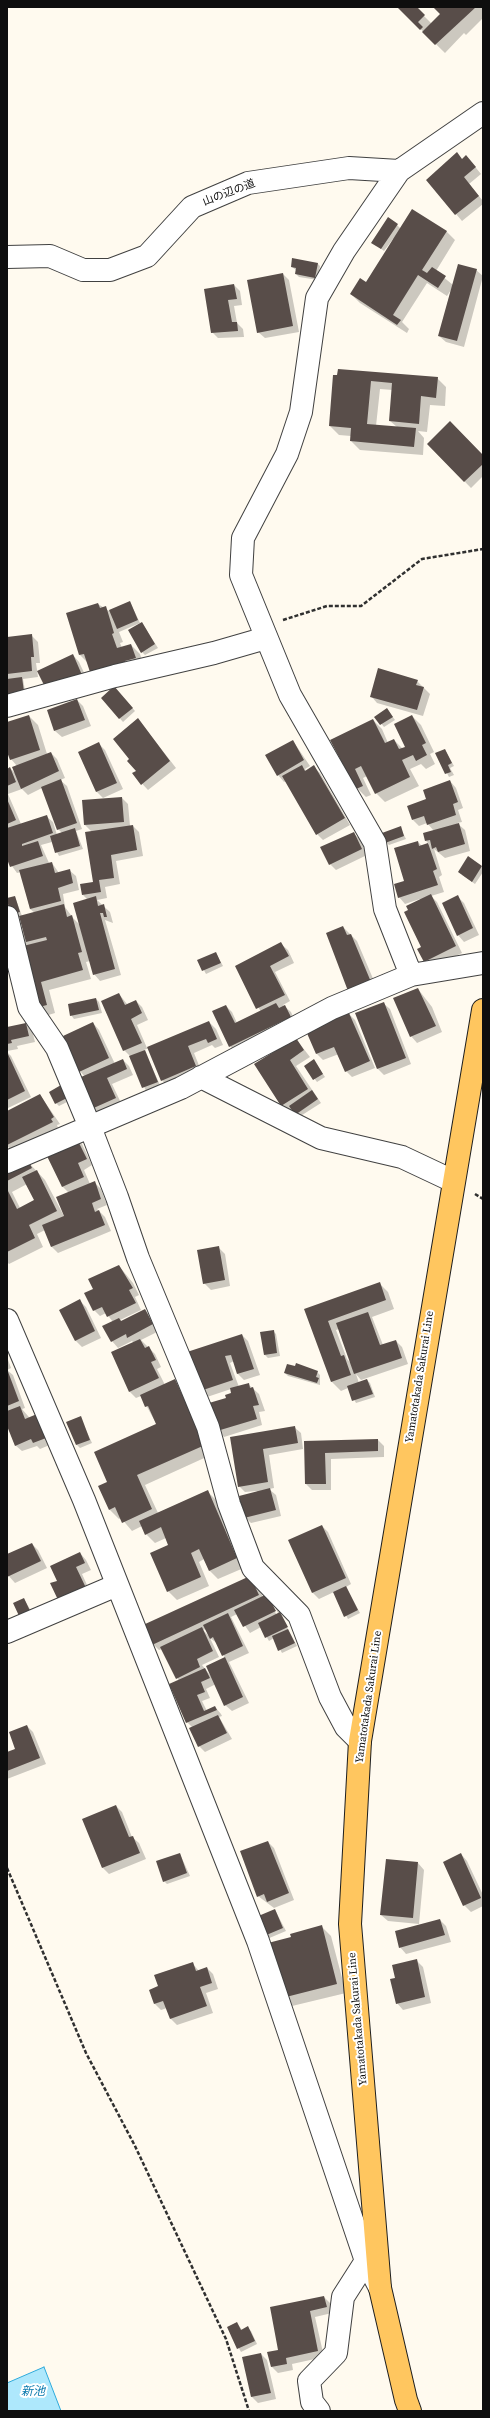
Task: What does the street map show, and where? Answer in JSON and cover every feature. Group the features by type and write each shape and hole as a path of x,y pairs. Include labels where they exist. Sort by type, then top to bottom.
{"main road":[{"name":"Yamatotakada Sakurai Line","path":"410,2411 406,2400 380,2288 350,1924 360,1741 452,1181 483,1010"}],"street":[{"path":"411,975 385,909 375,842 290,695 241,575 243,538 287,454 302,412 317,298 344,251 398,171 483,113"},
{"name":"山の辺の道","path":"7,257 22,254 50,256 83,270 110,270 147,256 192,207 248,183 349,168 398,171"},
{"path":"7,706 115,676 214,654 264,632"},
{"path":"7,917 29,1007 57,1048 90,1127 117,1196 138,1258 208,1426 229,1504 253,1568 299,1615 330,1697 346,1727 360,1741"},
{"path":"7,1162 90,1127 201,1077 332,1008 411,975 483,963"},
{"path":"201,1077 321,1138 402,1157 452,1181"},
{"path":"7,1320 84,1500 258,1941 366,2261 380,2288"},
{"path":"7,1632 117,1585"},
{"path":"319,2411 312,2402 309,2381 336,2354 343,2297 366,2261"}],"path":[{"path":"264,632 327,606 361,606 422,559 483,549"},
{"path":"7,1868 86,2053 135,2146 226,2340 249,2411"}],"water":[{"name":"新池","path":"44,2367 61,2411 7,2411 7,2383"}],"building":[{"path":"397,7 417,7 425,15 418,22 423,27 420,30"},
{"path":"433,7 476,7 435,45 422,32 440,14"},
{"path":"457,152 462,159 466,155 476,167 464,177 479,196 455,215 426,180"},
{"path":"412,209 447,231 422,270 427,273 432,267 446,276 438,288 418,275 393,315 401,320 397,325 350,294 360,278 366,282"},
{"path":"388,217 398,224 381,249 371,243"},
{"path":"292,258 318,263 315,278 295,274 296,268 291,267"},
{"path":"458,264 477,269 457,341 438,336"},
{"path":"283,273 293,326 257,333 247,280"},
{"path":"234,284 237,299 228,300 232,322 237,322 238,331 211,333 204,289"},
{"path":"338,369 438,377 436,398 421,396 419,424 389,421 392,383 371,381 367,424 416,428 414,447 350,441 351,428 329,426 333,375 337,375"},
{"path":"450,421 483,455 483,464 464,482 427,444"},
{"path":"130,601 138,620 117,629 109,610"},
{"path":"98,603 100,608 106,606 114,633 112,634 117,648 131,644 136,658 125,661 126,664 91,675 84,654 79,655 66,613"},
{"path":"142,622 155,644 141,653 128,630"},
{"path":"32,634 34,657 31,657 32,671 7,674 7,637"},
{"path":"73,654 82,675 47,691 37,671"},
{"path":"378,668 418,680 416,685 424,687 417,710 370,697"},
{"path":"22,677 25,699 7,700 7,679"},
{"path":"114,686 133,708 119,719 101,698"},
{"path":"77,699 85,720 54,731 47,710"},
{"path":"387,708 393,717 380,725 374,717"},
{"path":"29,715 40,750 10,760 7,752 7,722"},
{"path":"412,715 426,743 422,745 427,755 416,761 413,755 402,760 410,777 375,794 361,766 355,769 363,786 356,789 330,740 373,719 385,743 394,739 399,749 405,747 394,724"},
{"path":"138,718 170,761 141,785 132,773 136,771 127,761 129,759 113,739"},
{"path":"293,740 304,760 277,776 265,755"},
{"path":"99,742 117,783 96,792 78,752"},
{"path":"445,749 452,763 448,765 451,772 445,774 435,753"},
{"path":"51,752 59,771 21,789 12,767"},
{"path":"302,765 305,771 314,765 345,818 316,835 282,776"},
{"path":"10,767 16,782 7,786 7,769"},
{"path":"61,779 77,823 57,830 41,787"},
{"path":"450,780 458,802 453,804 456,815 427,825 424,816 412,820 407,806 426,799 423,790"},
{"path":"122,797 124,822 84,825 82,800"},
{"path":"7,799 16,820 7,824"},
{"path":"47,815 53,833 22,844 22,846 38,841 43,856 10,867 7,859 7,828"},
{"path":"459,823 465,844 438,852 436,847 432,849 430,840 425,841 423,833"},
{"path":"133,825 137,850 111,855 114,878 99,880 101,892 82,895 80,884 93,882 85,832"},
{"path":"401,826 404,836 385,843 382,833"},
{"path":"75,828 80,846 55,853 50,836"},
{"path":"354,832 362,849 329,865 320,847"},
{"path":"418,841 419,846 428,843 437,869 433,871 438,885 398,898 394,884 404,881 394,848"},
{"path":"468,856 482,866 472,882 458,872"},
{"path":"52,862 55,873 70,869 73,883 58,888 61,901 30,909 19,870"},
{"path":"431,894 456,946 424,962 417,949 421,947 404,912 408,910 406,906"},
{"path":"458,895 473,928 457,936 442,903"},
{"path":"15,896 20,912 10,915 7,898"},
{"path":"96,896 98,906 104,904 107,917 104,917 103,913 100,913 115,969 93,975 73,903"},
{"path":"64,904 67,917 72,915 82,952 78,953 83,970 41,982 47,1005 35,1008 23,946 47,940 46,937 26,942 19,916"},
{"path":"343,926 347,935 351,934 371,982 348,991 326,933"},
{"path":"281,942 289,956 270,966 285,995 256,1009 235,966"},
{"path":"216,952 221,963 202,971 197,960"},
{"path":"418,988 436,1026 410,1037 393,998"},
{"path":"119,993 125,1005 136,1000 142,1013 131,1019 142,1043 123,1051 101,1001"},
{"path":"96,998 99,1010 70,1016 68,1004"},
{"path":"384,1002 406,1058 377,1069 355,1013"},
{"path":"276,1003 279,1008 285,1005 291,1017 229,1047 212,1011 226,1005 235,1023"},
{"path":"349,1013 370,1061 345,1072 334,1047 316,1054 306,1031"},
{"path":"209,1021 217,1039 208,1043 206,1039 188,1046 196,1066 161,1081 147,1047"},
{"path":"93,1022 109,1058 79,1072 63,1036"},
{"path":"26,1023 29,1036 11,1040 12,1043 7,1044 7,1027"},
{"path":"296,1038 304,1050 290,1060 308,1089 281,1106 254,1064"},
{"path":"145,1050 158,1082 142,1088 129,1056"},
{"path":"7,1052 25,1091 7,1100"},
{"path":"123,1059 127,1069 107,1078 116,1098 87,1111 74,1080"},
{"path":"314,1059 323,1074 313,1080 304,1066"},
{"path":"61,1085 67,1098 55,1104 49,1092"},
{"path":"312,1090 318,1099 295,1115 289,1106"},
{"path":"40,1094 54,1117 51,1119 53,1122 7,1145 7,1111"},
{"path":"76,1137 87,1159 78,1163 84,1177 62,1187 45,1152"},
{"path":"28,1160 32,1168 7,1181 7,1171"},
{"path":"37,1170 57,1211 29,1225 35,1238 7,1252 7,1189 17,1209 34,1200 22,1177"},
{"path":"95,1181 101,1199 92,1203 95,1212 99,1210 105,1225 51,1247 42,1225 64,1216 56,1197"},
{"path":"219,1246 225,1280 203,1284 197,1250"},
{"path":"119,1265 133,1288 129,1290 136,1303 107,1317 102,1307 93,1311 84,1293 93,1289 88,1279"},
{"path":"380,1282 386,1300 328,1321 341,1356 344,1355 351,1375 331,1382 304,1309"},
{"path":"80,1299 95,1331 75,1341 59,1310"},
{"path":"145,1309 153,1324 127,1338 126,1334 111,1342 102,1326 119,1318 121,1321"},
{"path":"368,1312 380,1345 396,1340 402,1358 354,1374 336,1323"},
{"path":"274,1330 277,1353 264,1355 260,1332"},
{"path":"242,1334 254,1369 237,1374 231,1355 225,1356 233,1380 200,1391 187,1352"},
{"path":"140,1339 145,1348 149,1346 156,1360 151,1362 159,1378 129,1392 111,1352"},
{"path":"296,1363 318,1371 316,1377 319,1378 317,1383 284,1373 287,1364 295,1366"},
{"path":"7,1369 19,1401 7,1406"},
{"path":"175,1379 205,1445 137,1475 152,1509 122,1523 115,1507 109,1510 98,1486 107,1482 94,1452 156,1424 148,1406 145,1407 140,1395"},
{"path":"367,1379 373,1394 352,1401 347,1386"},
{"path":"249,1383 250,1388 253,1387 259,1405 253,1406 257,1419 217,1431 209,1403 226,1398 225,1395 231,1393 230,1388"},
{"path":"20,1406 25,1419 37,1414 46,1438 33,1443 31,1439 15,1446 7,1426 7,1411"},
{"path":"81,1416 90,1440 76,1445 66,1422"},
{"path":"295,1426 298,1443 263,1449 268,1482 238,1487 230,1437"},
{"path":"378,1439 378,1451 325,1453 326,1484 305,1484 304,1441"},
{"path":"270,1488 276,1510 244,1518 239,1496"},
{"path":"208,1490 237,1558 209,1571 199,1549 191,1553 201,1577 167,1592 150,1553 168,1545 161,1527 145,1535 139,1521"},
{"path":"322,1525 346,1578 312,1593 288,1540"},
{"path":"32,1543 41,1561 7,1577 7,1554"},
{"path":"80,1552 85,1563 76,1567 87,1590 59,1602 50,1583 57,1581 50,1566"},
{"path":"250,1576 259,1595 152,1645 143,1625"},
{"path":"346,1586 358,1610 344,1617 333,1592"},
{"path":"267,1594 276,1611 243,1627 234,1610"},
{"path":"24,1598 31,1613 20,1618 13,1603"},
{"path":"280,1612 288,1627 265,1638 258,1623"},
{"path":"228,1613 243,1646 222,1656 213,1637 210,1639 203,1625"},
{"path":"202,1627 213,1651 197,1659 200,1667 176,1679 160,1647"},
{"path":"288,1629 295,1643 278,1651 272,1636"},
{"path":"225,1657 243,1697 224,1706 206,1666"},
{"path":"205,1668 210,1678 201,1682 205,1692 197,1695 204,1711 215,1706 217,1710 186,1723 169,1684"},
{"path":"218,1715 227,1733 198,1747 189,1728"},
{"path":"27,1725 40,1758 7,1771 7,1752 15,1749 9,1732"},
{"path":"116,1805 129,1837 133,1836 140,1853 102,1868 82,1819"},
{"path":"268,1841 289,1893 267,1902 264,1894 257,1897 240,1851"},
{"path":"180,1853 187,1873 163,1882 156,1861"},
{"path":"461,1853 481,1898 463,1906 443,1862"},
{"path":"386,1859 418,1862 413,1918 380,1915"},
{"path":"275,1909 283,1928 264,1936 256,1917"},
{"path":"440,1919 445,1935 399,1948 395,1931"},
{"path":"322,1925 337,1984 282,1998 268,1943 291,1937 290,1934"},
{"path":"417,1959 425,1997 396,2004 390,1979 395,1978 392,1965"},
{"path":"193,1962 196,1971 207,1967 212,1983 200,1987 207,2006 170,2019 163,2001 154,2004 149,1990 158,1986 154,1975"},
{"path":"324,2296 327,2307 310,2311 318,2351 286,2358 287,2364 271,2367 267,2352 278,2350 270,2307"},
{"path":"237,2322 241,2330 248,2326 255,2341 237,2349 227,2327"},
{"path":"261,2353 271,2393 251,2397 242,2357"}]}
